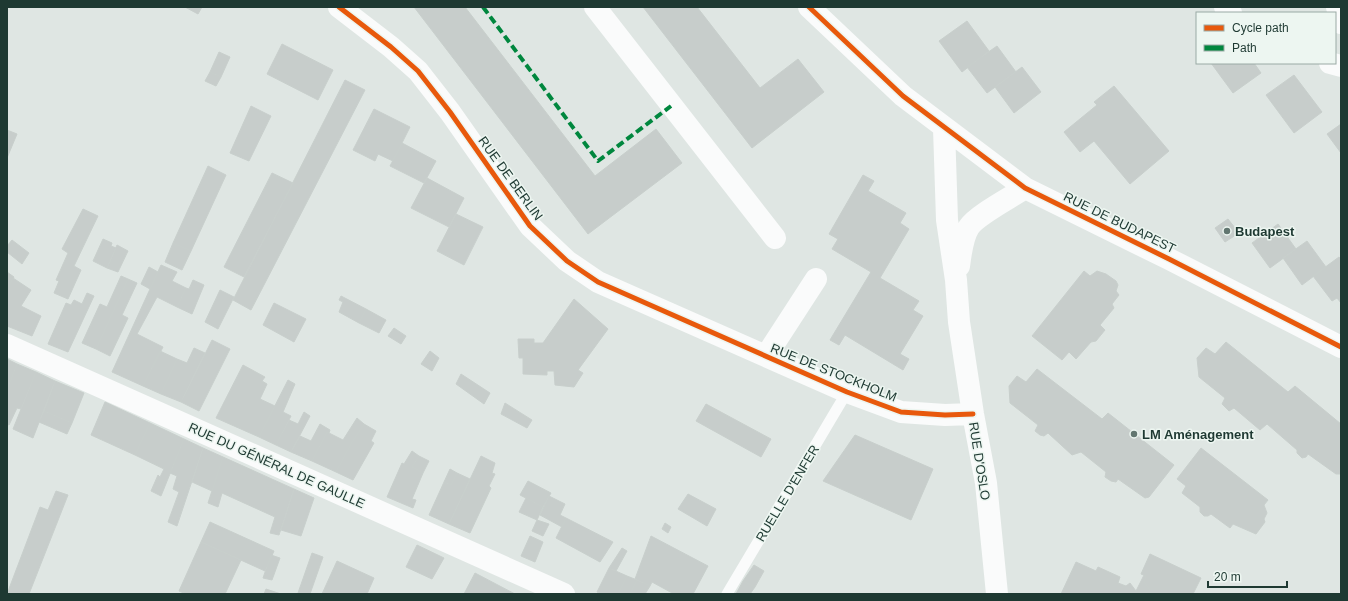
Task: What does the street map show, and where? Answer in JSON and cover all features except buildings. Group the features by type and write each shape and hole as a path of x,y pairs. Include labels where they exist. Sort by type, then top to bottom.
{"street":[{"name":"RUE DE BERLIN","path":"339,7 391,47 418,71 450,112 530,226 567,261 598,282 738,344"},
{"path":"595,7 775,238"},
{"path":"1337,7 1341,23"},
{"name":"RUE DE BUDAPEST","path":"812,8 903,96 1025,188 1169,258 1341,347"},
{"name":"RUE D'OSLO","path":"944,128 947,220 956,280 959,322 973,414 986,483 997,594"},
{"name":"RUE D'OSLO","path":"956,280 964,238 970,226 1025,188"},
{"path":"766,356 816,279"},
{"name":"RUE DE STOCKHOLM","path":"738,344 847,392 901,412 945,415 973,414"},
{"name":"RUE DU GÉNÉRAL DE GAULLE","path":"7,345 552,591"}],"lane":[{"name":"RUELLE D'ENFER","path":"727,594 847,392"}],"marked path":[{"path":"483,7 598,161 671,106"}],"cycle path":[{"path":"339,7 391,47 418,71 450,112 530,226 567,261 598,282 847,392 901,412 945,415 973,414"},
{"path":"809,7 903,96 1025,188 1169,259 1341,347"}],"place":[{"name":"Budapest","path":"1227,231"},
{"name":"LM Aménagement","path":"1134,434"}]}
